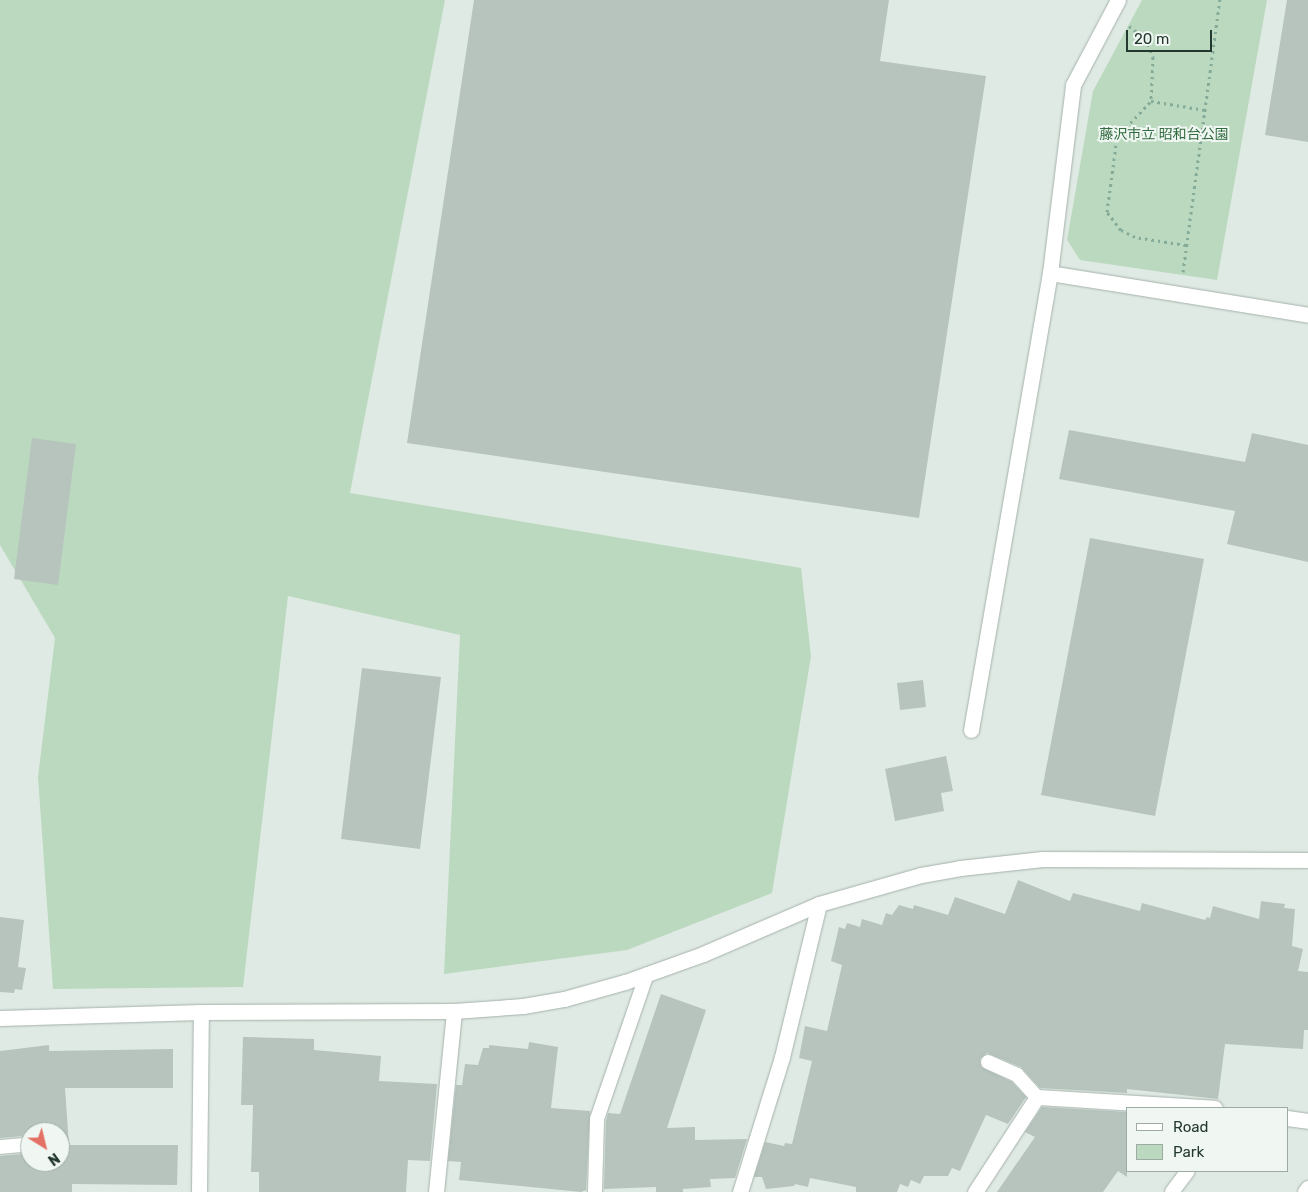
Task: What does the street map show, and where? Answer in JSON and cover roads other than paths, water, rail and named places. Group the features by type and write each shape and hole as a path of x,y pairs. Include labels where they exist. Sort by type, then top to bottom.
{"street":[{"path":"971,730 1050,274 1073,85 1114,6"},
{"path":"1050,274 1308,316"},
{"path":"0,1018 201,1012 454,1012 564,999 647,974 819,904 921,875 960,868 1043,860 1308,860"},
{"path":"740,1192 782,1057 819,904"},
{"path":"199,1192 201,1012"},
{"path":"436,1192 454,1012"},
{"path":"975,1192 1036,1097 1198,1107"},
{"path":"1288,1118 1308,1121"}],"lane":[{"path":"594,1192 596,1119 647,974"},
{"path":"988,1062 1017,1076 1036,1097"},
{"path":"0,1147 20,1146"},
{"path":"1172,1192 1187,1172"},
{"path":"1305,1192 1308,1188"}],"park label":[{"name":"藤沢市立 昭和台公園","path":"1164,135"}]}
